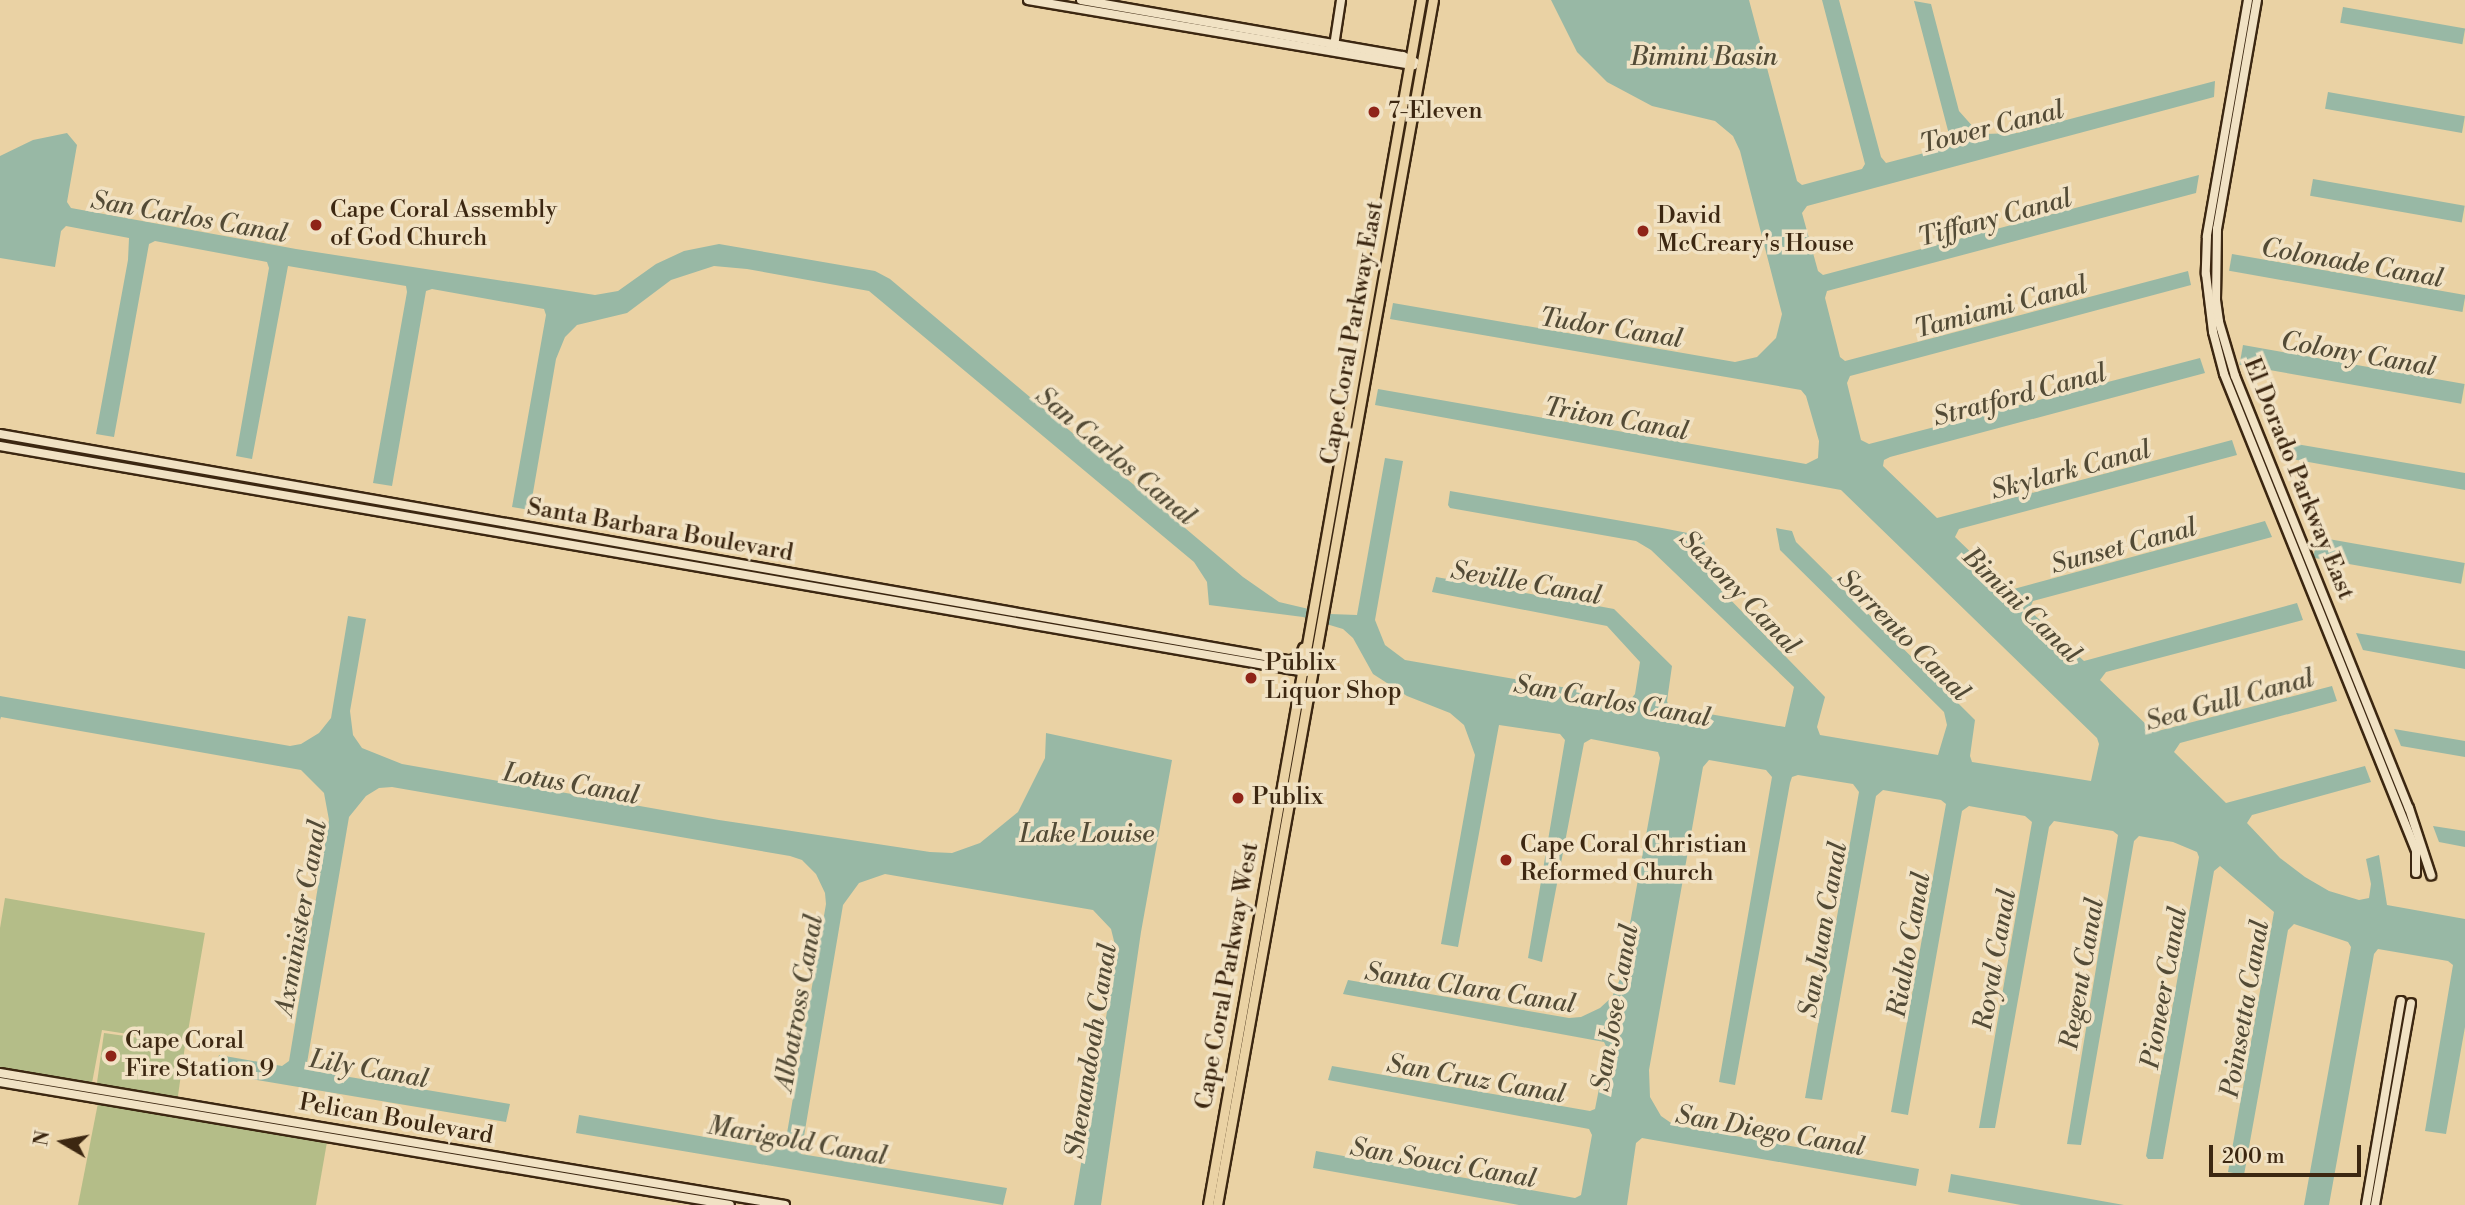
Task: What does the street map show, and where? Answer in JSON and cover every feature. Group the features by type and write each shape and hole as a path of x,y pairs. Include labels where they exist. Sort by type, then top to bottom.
{"main road":[{"name":"Cape Coral Parkway East","path":"1309,622 1421,0"},
{"name":"Cape Coral Parkway East","path":"1308,668 1324,609 1433,0"},
{"path":"1379,232 1383,235 1376,282 1380,290"},
{"path":"1368,291 1371,301 1364,344 1369,351"},
{"path":"1352,381 1355,395 1349,431 1354,438"},
{"path":"1342,438 1345,451 1340,481 1345,487"},
{"path":"1291,660 1301,653 1309,622"},
{"path":"1308,668 1309,622"},
{"name":"Cape Coral Parkway West","path":"1208,1205 1283,776 1308,668"},
{"name":"Cape Coral Parkway West","path":"1217,1205 1282,839 1308,668"},
{"path":"1282,839 1280,827 1287,785 1283,776"},
{"path":"1265,929 1262,921 1270,875 1267,868"},
{"path":"1249,1028 1246,1018 1253,973 1250,966"}],"street":[{"path":"1028,0 1100,5"},
{"path":"1081,0 1340,54 1421,65"},
{"path":"1332,44 1341,0"},
{"name":"El Dorado Parkway East","path":"2248,0 2207,236 2206,274 2213,332 2240,414 2412,841 2417,856 2416,873"},
{"name":"El Dorado Parkway East","path":"2257,0 2217,229 2216,288 2220,322 2235,376 2414,823 2431,875"},
{"path":"1110,7 1332,44 1409,63"},
{"path":"1332,44 1340,54"},
{"name":"Santa Barbara Boulevard","path":"0,434 1291,660 1308,668"},
{"name":"Santa Barbara Boulevard","path":"0,446 1308,668"},
{"path":"2366,1205 2406,1002 2375,1205"},
{"name":"Pelican Boulevard","path":"0,1073 785,1205"},
{"name":"Pelican Boulevard","path":"0,1082 730,1205"}],"green space":[{"path":"5,898 205,933 186,1043 102,1030 92,1083 0,1067 0,928"},
{"path":"104,1033 185,1044 178,1097 97,1085"},
{"path":"98,1103 327,1142 316,1205 78,1205"}],"water":[{"path":"1551,0 1749,0 1797,181 1802,185 1862,169 1865,164 1822,0 1839,0 1881,157 1886,163 1947,147 1951,142 1914,1 1931,4 1959,111 1975,129 1984,134 2017,133 2215,81 2214,97 1807,206 1802,213 1818,271 1823,275 2199,175 2196,193 1827,291 1825,298 1840,357 1845,361 2188,271 2191,285 1850,376 1847,383 1861,440 1869,444 2200,358 2205,373 1890,457 1884,460 1883,466 1937,518 2232,440 2237,455 1959,529 1955,537 2010,590 2265,521 2272,537 2033,601 2029,610 2084,661 2297,603 2303,620 2106,672 2100,680 2154,732 2332,686 2337,701 2180,743 2174,752 2226,803 2365,766 2371,782 2252,815 2247,823 2280,858 2329,891 2359,900 2369,898 2371,884 2366,859 2379,855 2387,905 2465,919 2465,1027 2446,1134 2425,1131 2453,965 2448,961 2378,949 2374,954 2329,1205 2304,1205 2351,947 2348,942 2294,924 2288,930 2244,1175 2228,1172 2274,912 2220,866 2214,871 2163,1159 2148,1159 2146,1156 2199,857 2197,852 2173,842 2139,836 2134,841 2081,1145 2067,1144 2118,835 2113,831 2054,821 2049,827 1995,1128 1979,1128 2032,822 2025,816 1969,806 1962,811 1908,1115 1891,1112 1946,804 1941,800 1883,790 1876,796 1822,1100 1805,1098 1859,792 1853,784 1798,775 1792,777 1790,783 1735,1085 1719,1082 1772,777 1766,770 1709,760 1703,767 1649,1070 1650,1097 1661,1116 1674,1125 1919,1169 1916,1186 1642,1138 1636,1143 1627,1205 1519,1205 1313,1168 1316,1151 1575,1198 1581,1195 1592,1135 1589,1129 1328,1080 1332,1066 1590,1111 1595,1109 1607,1048 1604,1042 1343,994 1348,980 1569,1018 1581,1017 1600,1008 1612,997 1620,979 1660,758 1658,752 1591,739 1584,743 1542,962 1528,958 1565,740 1560,734 1499,725 1458,947 1441,944 1475,755 1464,725 1450,713 1407,696 1373,674 1353,638 1343,629 1303,617 1209,605 1207,582 1194,562 869,291 747,269 714,266 671,280 627,313 577,325 565,337 556,359 530,510 512,507 546,315 544,309 432,289 426,291 392,486 373,483 406,286 288,266 252,459 236,456 269,268 267,262 155,241 149,244 114,437 96,434 128,260 129,238 66,226 61,231 55,267 0,258 0,156 33,140 67,133 77,145 67,202 71,208 296,249 595,295 618,291 656,264 684,251 719,244 875,271 890,279 1243,577 1279,602 1330,614 1357,615 1385,458 1403,461 1375,620 1385,645 1405,660 1631,699 1635,694 1640,662 1607,626 1432,592 1436,577 1614,609 1672,666 1667,701 1669,707 1785,727 1794,687 1651,550 1636,541 1450,508 1448,505 1450,491 1662,528 1703,536 1711,572 1721,590 1825,697 1817,727 1820,735 1938,755 1947,725 1944,712 1780,550 1776,528 1792,531 1796,542 1975,720 1970,756 1972,762 2091,781 2099,744 2097,738 1841,490 1375,405 1378,389 1806,464 1818,458 1819,441 1806,396 1801,390 1390,319 1393,303 1735,362 1757,357 1776,338 1782,314 1740,151 1733,136 1715,121 1652,106 1607,82 1577,52"},
{"path":"2343,7 2465,29 2462,44 2340,23"},
{"path":"2328,92 2465,116 2462,133 2325,109"},
{"path":"2313,179 2465,206 2462,222 2310,196"},
{"path":"2232,254 2465,295 2462,312 2229,271"},
{"path":"2243,345 2465,384 2461,404 2240,365"},
{"path":"2278,441 2465,473 2465,490 2286,458"},
{"path":"2317,537 2465,563 2461,584 2313,558"},
{"path":"348,616 366,619 350,711 353,735 362,748 402,764 719,820 952,853 980,843 1018,812 1045,758 1046,733 1172,760 1141,932 1101,1205 1074,1205 1117,953 1111,929 1093,910 885,874 859,883 843,905 801,1154 1007,1188 1003,1205 576,1133 579,1115 780,1150 785,1145 826,904 825,893 816,874 802,860 790,856 392,787 379,788 366,796 349,817 307,1063 314,1071 510,1104 506,1122 216,1073 219,1055 282,1066 289,1061 329,820 324,793 301,770 1,717 0,720 0,696 290,746 301,744 319,733 331,718"},
{"path":"2356,633 2465,651 2465,669 2363,650"},
{"path":"2394,729 2465,741 2465,757 2401,746"},
{"path":"2433,826 2465,831 2465,847 2439,842"},
{"path":"1951,1174 2124,1205 2021,1205 1948,1192"}],"place":[{"name":"7-Eleven","path":"1374,112"},
{"name":"Cape Coral Assembly of God Church","path":"316,225"},
{"name":"David McCreary's House","path":"1643,231"},
{"name":"Publix Liquor Shop","path":"1251,678"},
{"name":"Publix","path":"1238,798"},
{"name":"Cape Coral Christian Reformed Church","path":"1506,860"},
{"name":"Cape Coral Fire Station 9","path":"111,1056"}],"water label":[{"name":"Bimini Basin","path":"1704,58"},
{"name":"Tower Canal","path":"1992,128"},
{"name":"San Carlos Canal","path":"189,218"},
{"name":"Tiffany Canal","path":"1995,219"},
{"name":"Colonade Canal","path":"2352,264"},
{"name":"Tamiami Canal","path":"2001,308"},
{"name":"Tudor Canal","path":"1611,329"},
{"name":"Colony Canal","path":"2358,355"},
{"name":"Stratford Canal","path":"2020,396"},
{"name":"Triton Canal","path":"1616,420"},
{"name":"San Carlos Canal","path":"1115,457"},
{"name":"Skylark Canal","path":"2071,471"},
{"name":"Sunset Canal","path":"2124,547"},
{"name":"Seville Canal","path":"1526,584"},
{"name":"Saxony Canal","path":"1739,593"},
{"name":"Bimini Canal","path":"2021,606"},
{"name":"Sorrento Canal","path":"1903,636"},
{"name":"Sea Gull Canal","path":"2230,701"},
{"name":"San Carlos Canal","path":"1612,702"},
{"name":"Lotus Canal","path":"571,785"},
{"name":"Lake Louise","path":"1087,835"},
{"name":"Axminister Canal","path":"302,918"},
{"name":"San Juan Canal","path":"1824,930"},
{"name":"Rialto Canal","path":"1910,945"},
{"name":"Royal Canal","path":"1996,960"},
{"name":"Regent Canal","path":"2083,974"},
{"name":"Pioneer Canal","path":"2165,988"},
{"name":"Santa Clara Canal","path":"1470,989"},
{"name":"Albatross Canal","path":"800,1003"},
{"name":"San Jose Canal","path":"1616,1008"},
{"name":"Poinsetta Canal","path":"2246,1009"},
{"name":"Shenandoah Canal","path":"1092,1051"},
{"name":"Lily Canal","path":"369,1070"},
{"name":"San Cruz Canal","path":"1476,1080"},
{"name":"San Diego Canal","path":"1770,1132"},
{"name":"Marigold Canal","path":"797,1142"},
{"name":"San Souci Canal","path":"1443,1164"}]}
